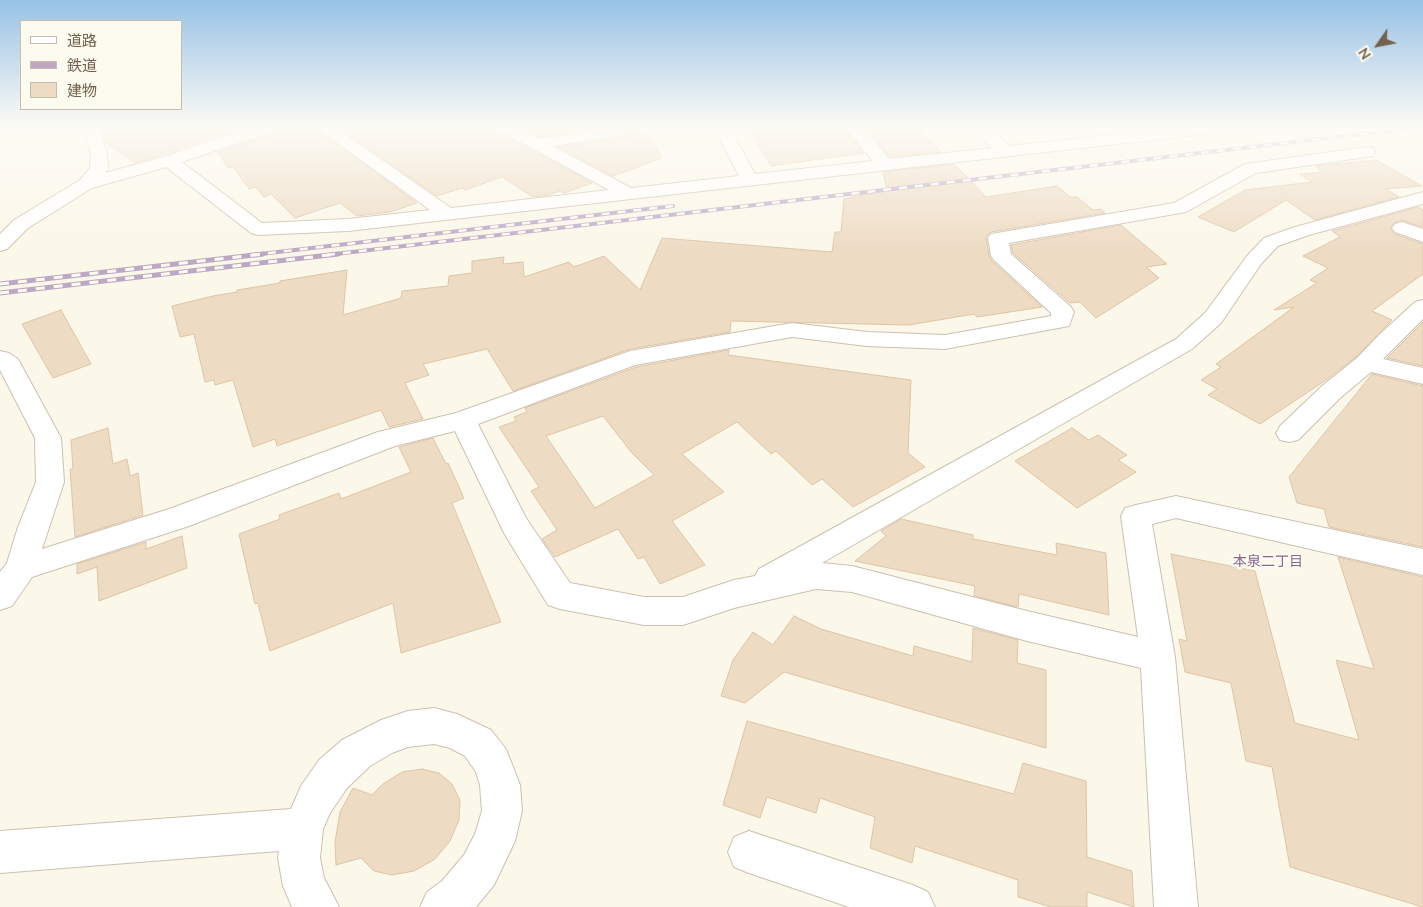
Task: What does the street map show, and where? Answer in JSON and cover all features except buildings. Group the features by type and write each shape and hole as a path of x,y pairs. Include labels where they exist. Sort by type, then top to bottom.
{"street":[{"path":"86,184 98,168"},
{"path":"0,245 21,224 86,184 143,168"},
{"path":"179,168 258,229 348,224 448,214 845,168"},
{"path":"383,168 448,214"},
{"path":"581,168 629,194"},
{"path":"743,168 748,179"},
{"path":"21,568 178,518 388,440 463,420 630,358 792,330 867,339 945,342 1061,321 1063,312 1002,256 998,238 1022,236 1179,208 1250,168"},
{"path":"747,591 1184,344 1213,318 1254,260 1271,242 1302,231 1423,198"},
{"path":"0,227 21,224"},
{"path":"1402,228 1423,236"},
{"path":"1289,433 1331,392 1366,363 1387,340 1423,307"},
{"path":"0,358 9,364 48,438 50,482 33,527 21,568 0,596"},
{"path":"1366,363 1423,376"},
{"path":"463,420 515,525 560,595 644,611 683,611 747,591 816,576 852,579 1027,626 1158,657"},
{"path":"1176,907 1158,657 1136,516 1176,507 1423,562"},
{"path":"317,907 304,886 299,858 303,829 315,800 333,774 356,753 381,738 408,729 434,726 457,732 478,743 492,762 500,785 502,812 494,841 479,870 457,896 442,907"},
{"path":"0,852 303,829"},
{"path":"749,852 913,907"}],"railway":[{"path":"327,255 1069,168"},
{"path":"252,255 673,206"},
{"path":"0,284 263,254"},
{"path":"0,293 338,254"}],"district":[{"name":"本泉二丁目","path":"1268,563"}]}
